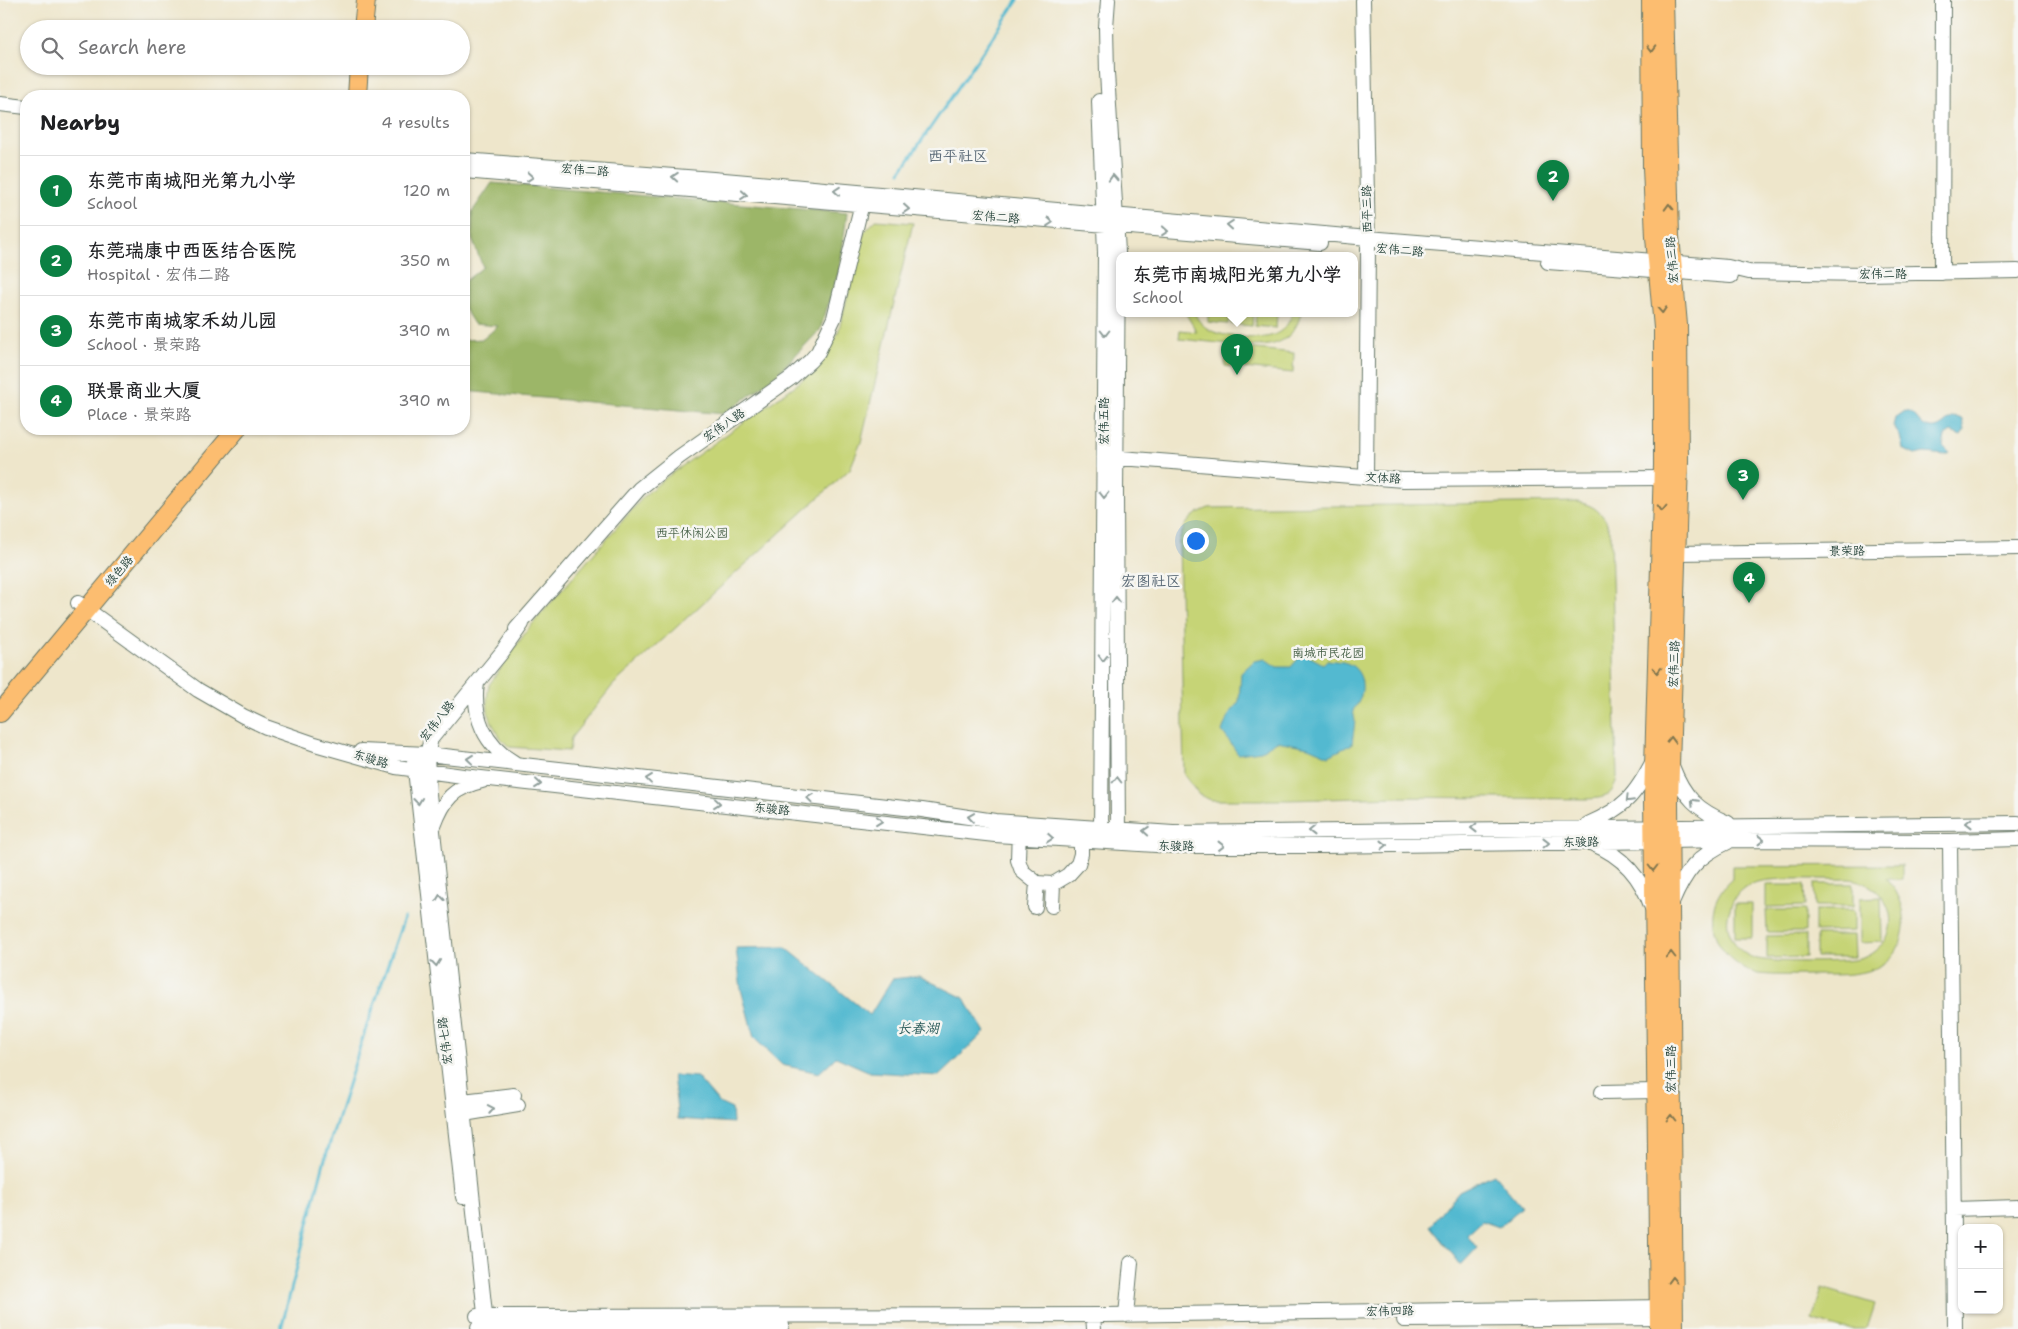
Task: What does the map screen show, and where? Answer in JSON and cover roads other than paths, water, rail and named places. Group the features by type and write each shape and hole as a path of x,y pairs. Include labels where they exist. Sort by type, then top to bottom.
{"main road":[{"path":"364,20 366,0"},
{"path":"374,20 376,0"},
{"name":"宏伟三路","path":"1651,0 1652,167 1678,344 1679,461 1677,553 1662,761"},
{"name":"宏伟三路","path":"1664,0 1667,164 1666,267 1663,328 1662,761 1661,834 1653,912 1655,1091 1666,1318"},
{"path":"357,90 358,75"},
{"path":"368,90 369,75"},
{"name":"绿色路","path":"0,713 217,435"},
{"name":"绿色路","path":"0,696 83,606 233,435"},
{"name":"宏伟三路","path":"1661,834 1670,906 1666,1318"}],"street":[{"name":"宏伟五路","path":"1100,0 1098,75 1110,220"},
{"name":"宏伟五路","path":"1108,0 1106,27 1110,220 1110,458 1118,836"},
{"name":"西平三路","path":"1363,0 1368,243 1366,477"},
{"path":"1942,273 1943,0"},
{"path":"0,104 20,106"},
{"name":"宏伟二路","path":"470,160 714,180 883,201 1666,267 1730,276 1749,272 1942,273 2018,271"},
{"name":"宏伟二路","path":"470,171 863,199"},
{"name":"宏伟八路","path":"420,753 438,718 497,647 522,624 639,489 658,472 791,378 810,361 825,341 834,318 863,199"},
{"name":"宏伟五路","path":"1101,835 1110,458"},
{"name":"文体路","path":"1110,458 1402,480 1663,478"},
{"name":"景荣路","path":"1677,553 2018,548"},
{"name":"东骏路","path":"83,606 198,690 220,704 266,727 315,744 396,767 490,779 1019,829 1118,836 1173,833 1581,827 1732,840 1950,841 2018,839"},
{"name":"宏伟八路","path":"420,753 504,651 522,624"},
{"path":"477,683 475,702 482,730 493,746 515,764"},
{"name":"东骏路","path":"340,750 420,753 515,764 1019,829"},
{"name":"宏伟七路","path":"420,753 482,1324"},
{"path":"1581,827 1620,808 1662,761 1686,795 1700,809 1733,825"},
{"name":"宏伟七路","path":"421,770 432,829 463,1107 482,1324"},
{"path":"432,829 446,798 461,788 490,779"},
{"name":"东骏路","path":"1118,836 1172,846 1587,842 1733,825 2018,823"},
{"path":"1019,829 1018,860 1022,870 1037,883 1052,884 1068,875 1078,864 1081,854 1081,833"},
{"path":"1670,906 1681,881 1696,862 1714,848 1732,840"},
{"path":"1950,841 1955,1329"},
{"path":"1587,842 1607,850 1623,861 1638,877 1647,893 1653,912"},
{"path":"1035,907 1037,883"},
{"path":"1052,884 1052,906"},
{"path":"1602,1092 1655,1091"},
{"path":"463,1107 516,1100"},
{"path":"1954,1209 2018,1207"},
{"path":"1126,1315 1130,1263"},
{"name":"宏伟四路","path":"1099,1322 1126,1315 1666,1318"},
{"name":"宏伟四路","path":"482,1324 1666,1318"}],"water":[{"path":"1905,411 1913,414 1923,425 1931,428 1936,428 1954,417 1958,418 1963,420 1965,430 1961,436 1951,432 1945,436 1943,446 1950,453 1946,455 1924,453 1915,455 1903,449 1900,436 1893,426 1895,418"},
{"path":"1303,653 1323,664 1327,660 1351,665 1360,675 1362,690 1358,704 1353,710 1355,721 1352,744 1329,756 1308,747 1277,741 1261,751 1238,754 1222,731 1227,718 1239,701 1241,673 1254,661 1265,659 1277,667 1291,667"},
{"name":"长春湖","path":"785,947 870,1015 892,979 919,976 964,998 985,1032 939,1076 870,1072 836,1057 819,1073 782,1065 754,1038 741,989 736,948"},
{"path":"673,1075 697,1077 719,1103 732,1109 733,1123 678,1119"},
{"path":"1494,1174 1522,1207 1499,1227 1482,1221 1467,1235 1477,1248 1461,1265 1430,1226 1459,1191"}],"waterway":[{"path":"900,172 1018,0"},
{"path":"281,1329 324,1162 363,1037 404,918"}],"place":[{"name":"东莞瑞康中西医结合医院","path":"1553,201"},
{"name":"东莞市南城阳光第九小学","path":"1237,375"},
{"name":"东莞市南城家禾幼儿园","path":"1743,500"},
{"name":"联景商业大厦","path":"1749,603"}],"district":[{"name":"西平社区","path":"958,156"},
{"name":"宏图社区","path":"1151,581"}],"park label":[{"name":"西平休闲公园","path":"692,533"},
{"name":"南城市民花园","path":"1328,653"}]}
